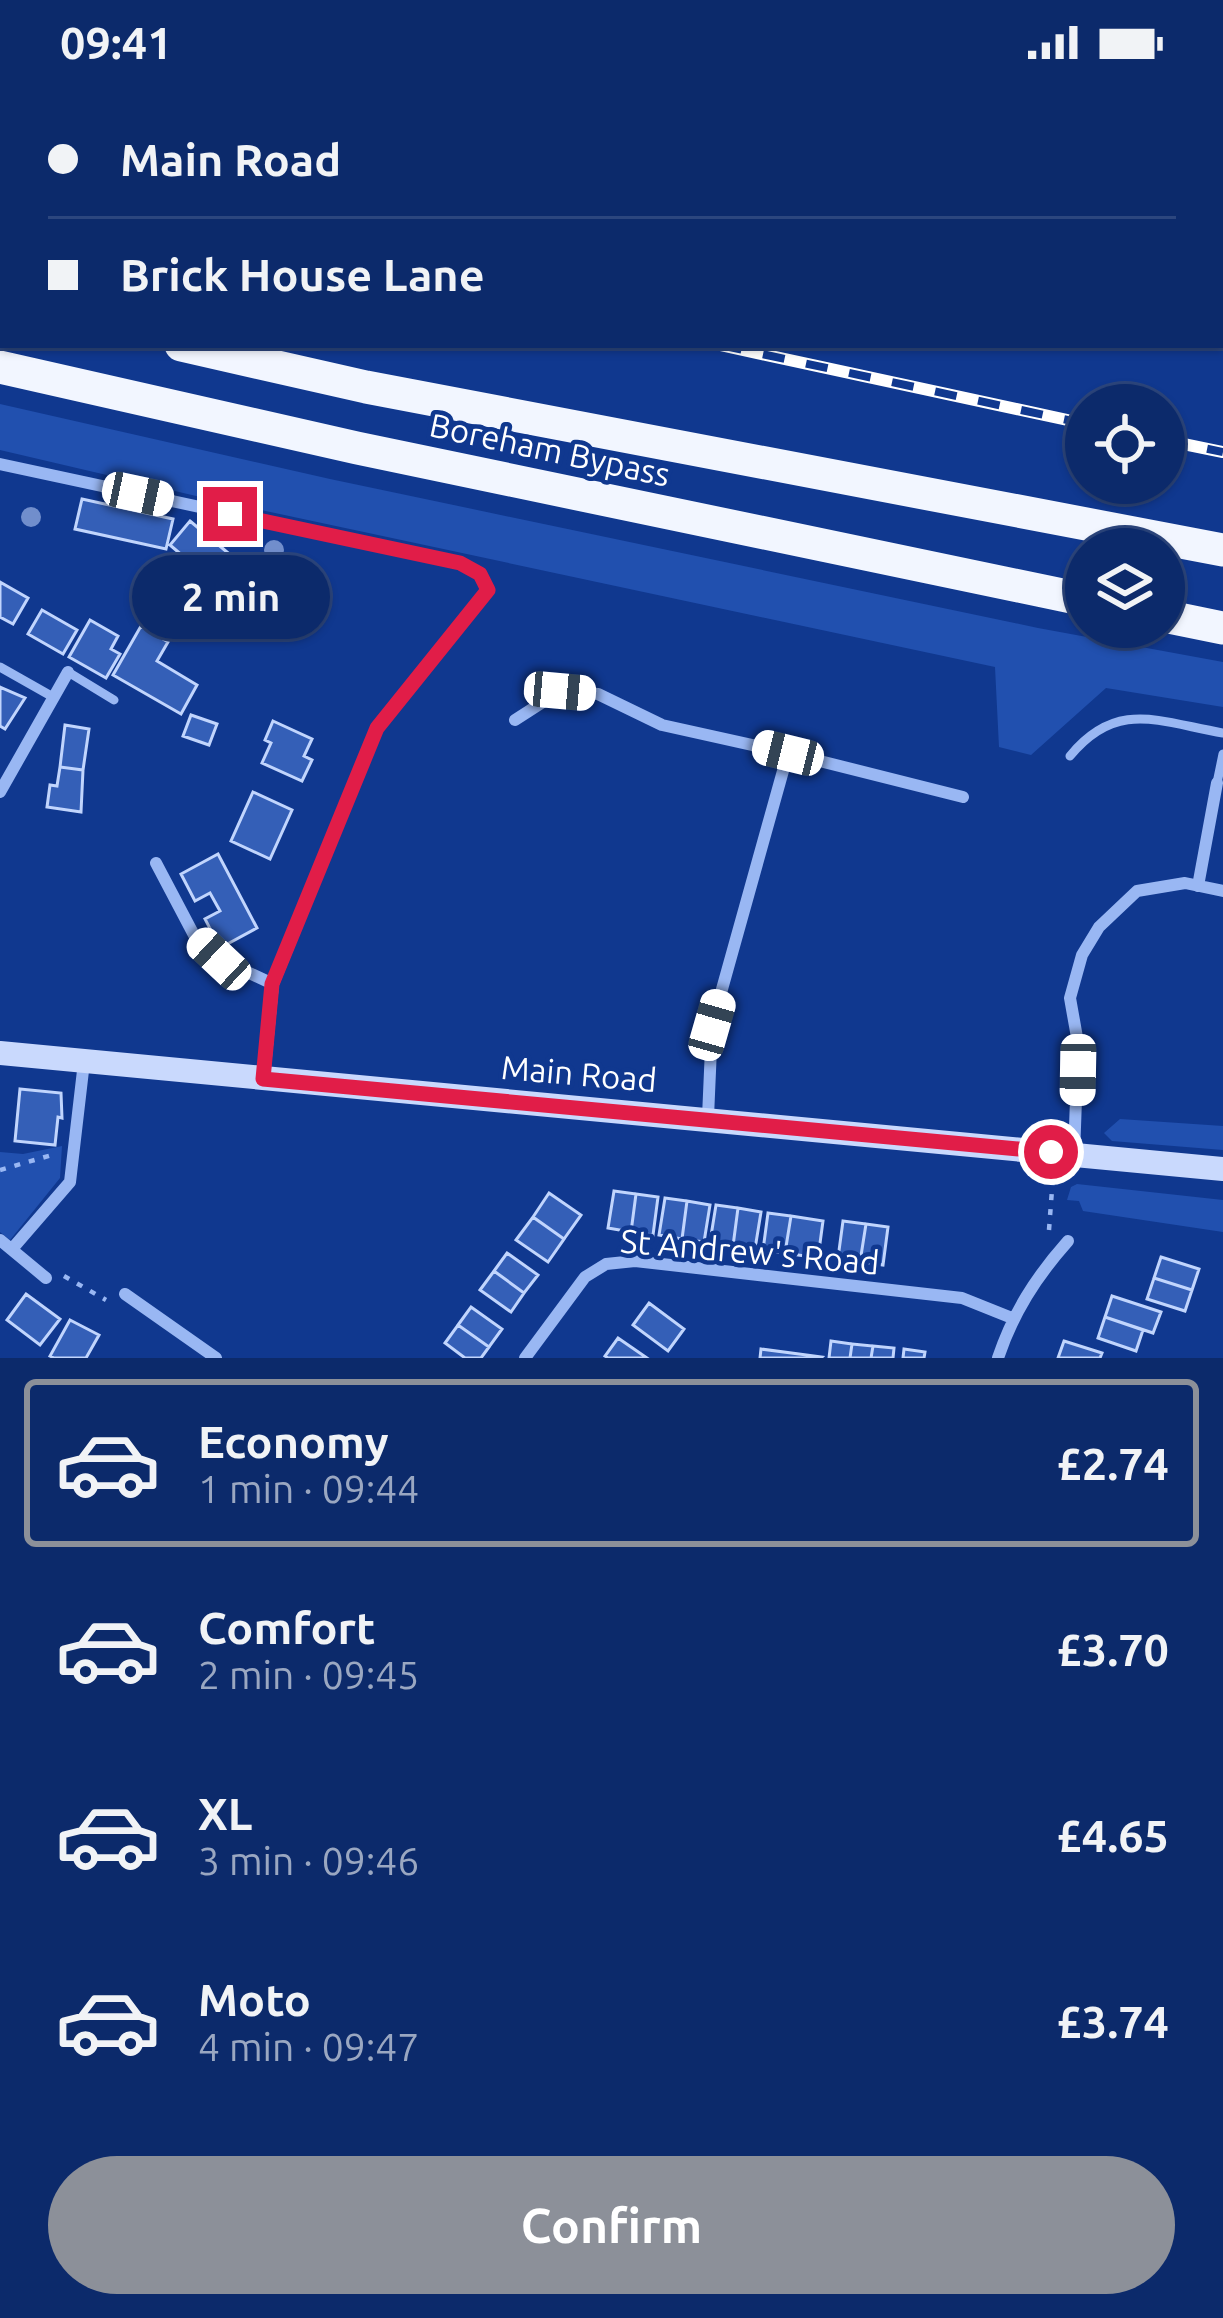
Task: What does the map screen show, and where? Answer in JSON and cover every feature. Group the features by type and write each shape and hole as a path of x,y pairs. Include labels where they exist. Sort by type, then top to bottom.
{"highway":[{"name":"Boreham Bypass","path":"194,348 367,387 1223,550"},
{"name":"Boreham Bypass","path":"0,367 357,448 1065,596"},
{"path":"1185,620 1223,628"}],"main road":[{"name":"Main Road","path":"0,1053 1223,1169"}],"street":[{"path":"0,464 460,563 480,574 488,590 377,728 272,984 263,1079"},
{"path":"0,791 68,672"},
{"path":"515,720 560,691 598,694 662,724 964,797"},
{"path":"708,1118 712,1025 788,753"},
{"path":"1198,886 1217,783"},
{"path":"157,863 195,937 219,959 272,984"},
{"path":"1062,1153 1078,1043 1070,998 1082,955 1099,927 1136,892 1185,883 1223,891"},
{"path":"12,1249 70,1182 84,1062"},
{"path":"0,1240 46,1278"},
{"path":"998,1358 1012,1318 1068,1241"},
{"name":"St Andrew's Road","path":"525,1358 585,1276 606,1264 962,1298 1012,1318"},
{"path":"125,1294 216,1358"}],"lane":[{"path":"0,667 53,697"},
{"path":"68,672 114,700"},
{"path":"1070,756 1088,734 1104,724 1133,717 1223,733"},
{"path":"1217,783 1223,754"}],"path":[{"path":"0,1170 47,1157 75,1142"},
{"path":"1045,1267 1062,1153"},
{"path":"46,1278 64,1276 117,1305 153,1313"}],"shaded area":[{"path":"0,404 330,479 1065,633 1065,648 1147,648 1223,662 1223,707 1106,688 1031,755 999,747 995,667 0,450"},
{"path":"1120,1119 1223,1126 1223,1150 1112,1141 1104,1133"},
{"path":"62,1146 60,1178 10,1240 0,1232 0,1152 23,1154"},
{"path":"1077,1184 1223,1200 1223,1232 1083,1211 1079,1201 1067,1200"}],"building":[{"path":"82,499 173,519 166,549 75,529"},
{"path":"190,521 246,568 220,598 199,580 204,574 170,545"},
{"path":"0,582 28,598 13,624 0,617"},
{"path":"42,610 77,630 63,654 28,634"},
{"path":"90,620 118,636 111,649 120,654 106,678 69,657"},
{"path":"141,626 168,642 157,661 197,685 181,714 113,675"},
{"path":"0,687 25,698 5,729 0,726"},
{"path":"191,715 217,724 209,745 183,736"},
{"path":"273,721 312,739 304,756 312,760 302,781 262,763 271,743 265,740"},
{"path":"65,725 89,729 83,770 60,767"},
{"path":"60,767 83,770 81,812 47,807 50,785 57,786"},
{"path":"253,792 292,810 270,859 231,841"},
{"path":"218,854 257,928 220,948 205,919 220,911 210,893 195,901 181,874"},
{"path":"20,1089 61,1093 62,1118 58,1117 55,1145 15,1141"},
{"path":"614,1191 636,1194 631,1232 608,1228"},
{"path":"549,1193 581,1215 564,1239 533,1217"},
{"path":"636,1194 658,1197 653,1235 631,1232"},
{"path":"665,1198 687,1201 682,1239 659,1235"},
{"path":"687,1201 710,1205 704,1242 682,1239"},
{"path":"716,1205 738,1208 733,1246 710,1242"},
{"path":"738,1208 761,1212 755,1249 733,1246"},
{"path":"768,1213 791,1216 785,1253 763,1250"},
{"path":"791,1216 823,1221 818,1258 785,1253"},
{"path":"533,1217 564,1239 548,1262 516,1240"},
{"path":"843,1221 866,1224 860,1262 838,1258"},
{"path":"866,1224 888,1227 883,1265 860,1262"},
{"path":"507,1253 538,1275 524,1293 494,1271"},
{"path":"1161,1257 1199,1269 1192,1290 1154,1278"},
{"path":"494,1271 524,1293 511,1312 480,1290"},
{"path":"1154,1278 1192,1290 1185,1311 1147,1299"},
{"path":"26,1294 60,1319 40,1345 7,1320"},
{"path":"1112,1296 1161,1312 1153,1333 1105,1317"},
{"path":"649,1303 684,1329 668,1351 633,1325"},
{"path":"471,1307 502,1329 489,1347 458,1325"},
{"path":"1105,1317 1143,1330 1136,1351 1098,1338"},
{"path":"70,1320 99,1335 86,1358 54,1358 50,1356"},
{"path":"458,1325 489,1347 481,1358 465,1358 445,1343"},
{"path":"618,1338 647,1358 605,1356"},
{"path":"831,1341 852,1344 850,1358 829,1358"},
{"path":"1064,1341 1102,1353 1100,1358 1058,1358"},
{"path":"852,1344 873,1346 871,1358 850,1358"},
{"path":"873,1346 894,1348 893,1358 871,1358"},
{"path":"761,1349 822,1357 760,1358"},
{"path":"904,1349 925,1352 924,1358 903,1358"}],"railway":[{"path":"734,348 1065,419"},
{"path":"1185,444 1223,452"}],"route":[{"path":"230,514 460,563 480,574 488,590 377,728 272,984 263,1079 1051,1152"}]}
